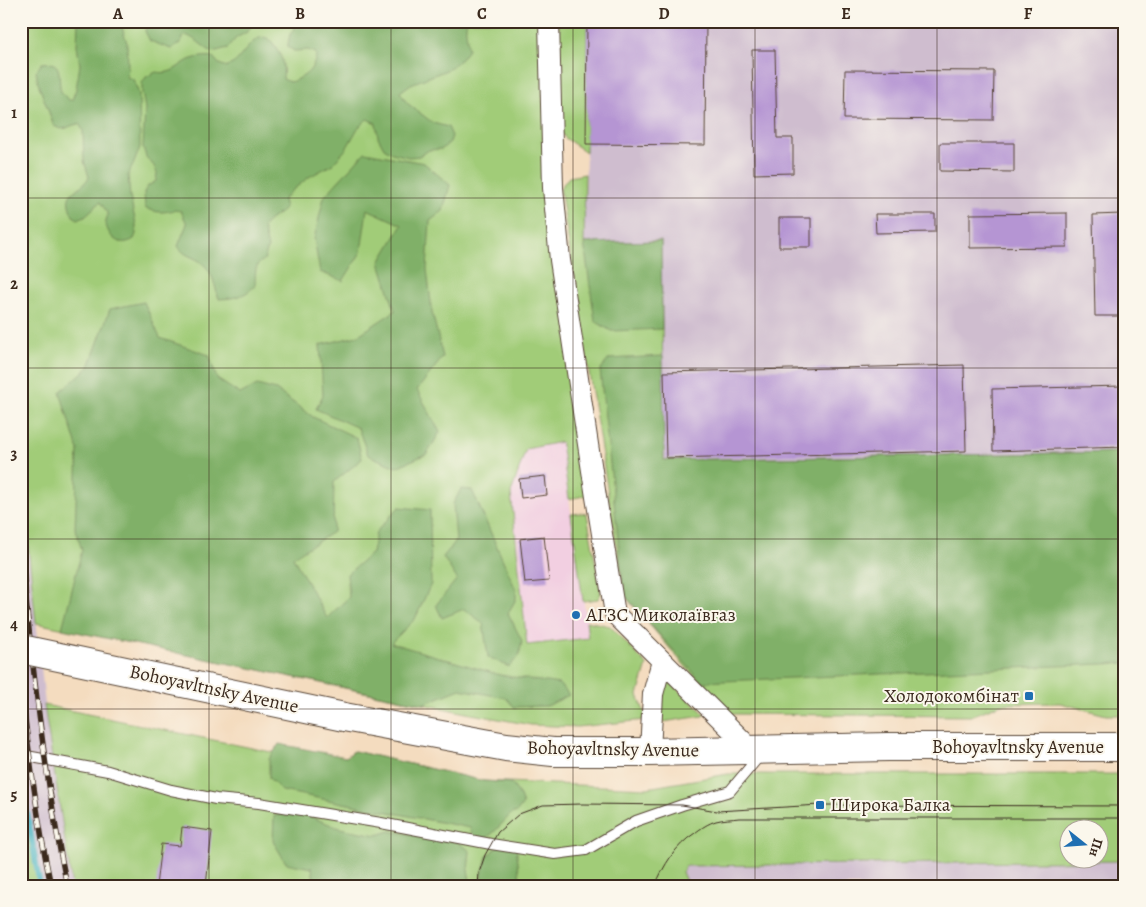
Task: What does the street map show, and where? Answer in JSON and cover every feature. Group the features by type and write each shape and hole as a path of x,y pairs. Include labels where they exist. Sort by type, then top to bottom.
{"main road":[{"name":"Bohoyavltnsky Avenue","path":"21,649 344,717 506,747 554,752 888,747 1125,747"}],"street":[{"path":"549,21 553,188 560,260 615,614 662,661 758,749"},
{"path":"650,752 653,694 662,661"}],"lane":[{"path":"21,755 108,771 171,790 216,799 269,804 555,854 586,850 636,821 730,791 758,749"}],"shaded area":[{"path":"587,21 1125,21 1125,452 664,460 661,242 584,243"},
{"path":"561,442 589,638 527,645 511,493 526,448"},
{"path":"21,476 46,714 72,886 42,886 21,759"},
{"path":"1108,861 1125,861 1125,886 688,886 682,871 686,866 1058,862 1058,870 1108,870"}],"green space":[{"path":"21,21 540,21 589,495 569,499 561,442 526,449 511,493 527,645 588,638 586,621 610,626 647,665 638,695 645,714 645,720 577,727 531,725 36,623 21,476"},
{"path":"78,21 120,21 127,43 127,77 133,79 139,94 140,147 128,175 136,234 134,239 125,242 117,241 110,235 106,224 107,213 100,202 85,216 78,219 73,216 69,201 70,196 89,177 84,161 83,130 79,124 64,129 54,126 38,83 36,71 42,63 54,64 59,71 62,92 69,100 72,100 80,65 77,46"},
{"path":"149,21 252,21 253,24 247,32 236,38 228,48 212,52 185,35 180,43 171,49 150,41 145,31"},
{"path":"295,21 467,21 468,50 461,59 449,69 411,84 400,92 407,103 433,123 448,127 452,136 450,142 442,149 429,150 419,156 409,157 392,153 384,148 378,137 376,123 367,119 358,128 346,149 333,164 309,177 289,193 283,200 285,208 263,227 268,248 264,260 258,265 255,275 255,286 247,293 239,296 219,299 212,276 207,268 200,261 180,250 178,246 187,224 181,211 159,212 145,208 144,192 148,186 156,181 157,173 146,157 143,147 145,109 142,83 146,77 156,72 161,73 174,70 189,60 198,57 213,57 219,64 227,67 234,63 253,42 258,38 264,37 269,39 280,54 283,66 283,79 290,82 295,80 308,72 314,64 316,53 308,50 294,51 288,47"},
{"path":"559,21 587,21 586,152 565,138 559,129"},
{"path":"365,152 424,163 450,185 443,211 430,221 427,269 432,312 443,357 417,390 440,432 427,454 396,467 368,455 358,428 316,409 323,395 320,345 357,336 395,311 380,262 402,225 367,209 361,252 343,281 320,272 314,239 324,197"},
{"path":"585,174 584,243 661,241 664,460 1125,452 1125,715 1106,715 1060,703 1001,704 971,716 726,714 624,595 560,188 569,177"},
{"path":"661,241 662,329 611,331 595,321 584,243"},
{"path":"144,302 160,338 209,355 217,379 240,394 257,385 276,390 313,417 357,438 362,459 334,482 333,532 293,557 327,618 349,597 347,574 372,553 376,532 399,507 430,510 431,584 415,619 391,643 500,675 559,684 569,695 547,706 514,707 506,698 460,689 423,704 62,629 82,550 75,529 78,450 60,392 89,367 110,309"},
{"path":"663,356 664,460 1125,452 1125,663 702,682 624,595 600,370 609,359"},
{"path":"461,489 472,490 516,590 516,599 508,613 522,641 519,656 509,667 488,657 483,623 464,609 442,618 436,605 457,579 443,557 456,541 453,504"},
{"path":"571,514 587,514 601,594 598,599 583,601"},
{"path":"665,678 705,714 703,716 660,721"},
{"path":"44,705 334,765 337,756 346,757 354,751 484,781 647,788 728,774 1125,774 1125,861 1108,861 1108,820 1058,820 1058,862 686,866 682,872 688,886 72,886"},
{"path":"279,744 346,757 354,751 484,781 511,783 523,804 517,812 511,814 484,840 473,836 470,828 282,791 269,778 269,759"},
{"path":"21,760 30,820 42,886 21,886"},
{"path":"291,812 306,815 339,828 377,835 390,831 458,842 470,851 468,870 471,886 315,886 312,868 286,863 273,841 274,816"},
{"path":"504,841 511,841 516,844 520,881 516,886 481,886 487,856"}],"building":[{"path":"587,21 706,21 705,145 586,144"},
{"path":"752,50 775,50 777,138 793,138 793,173 754,174"},
{"path":"845,70 994,71 993,120 844,119"},
{"path":"940,143 1014,143 1014,172 940,171"},
{"path":"1067,213 1067,247 970,248 970,214"},
{"path":"875,214 935,214 935,232 876,233"},
{"path":"1122,214 1124,316 1095,316 1093,215"},
{"path":"779,218 811,218 811,247 779,247"},
{"path":"964,365 966,451 666,458 664,372"},
{"path":"1123,386 1124,447 993,451 992,389"},
{"path":"545,476 547,495 521,498 519,479"},
{"path":"544,536 549,581 525,583 520,539"},
{"path":"182,827 212,831 206,886 156,886 161,844 180,846"}],"waterway":[{"path":"21,771 40,886"}],"tram line":[{"path":"478,886 479,873 485,855 498,832 519,814 543,805 682,805 717,811 820,805 1125,806"},
{"path":"655,886 666,863 688,838 705,826 722,820 739,818 1125,818"}],"railway":[{"path":"21,547 39,717 67,886"},
{"path":"21,686 37,811 51,886"}],"place":[{"name":"АГЗС Миколаївгаз","path":"576,615"},
{"name":"Холодокомбінат","path":"1029,696"},
{"name":"Широка Балка","path":"820,805"}]}
